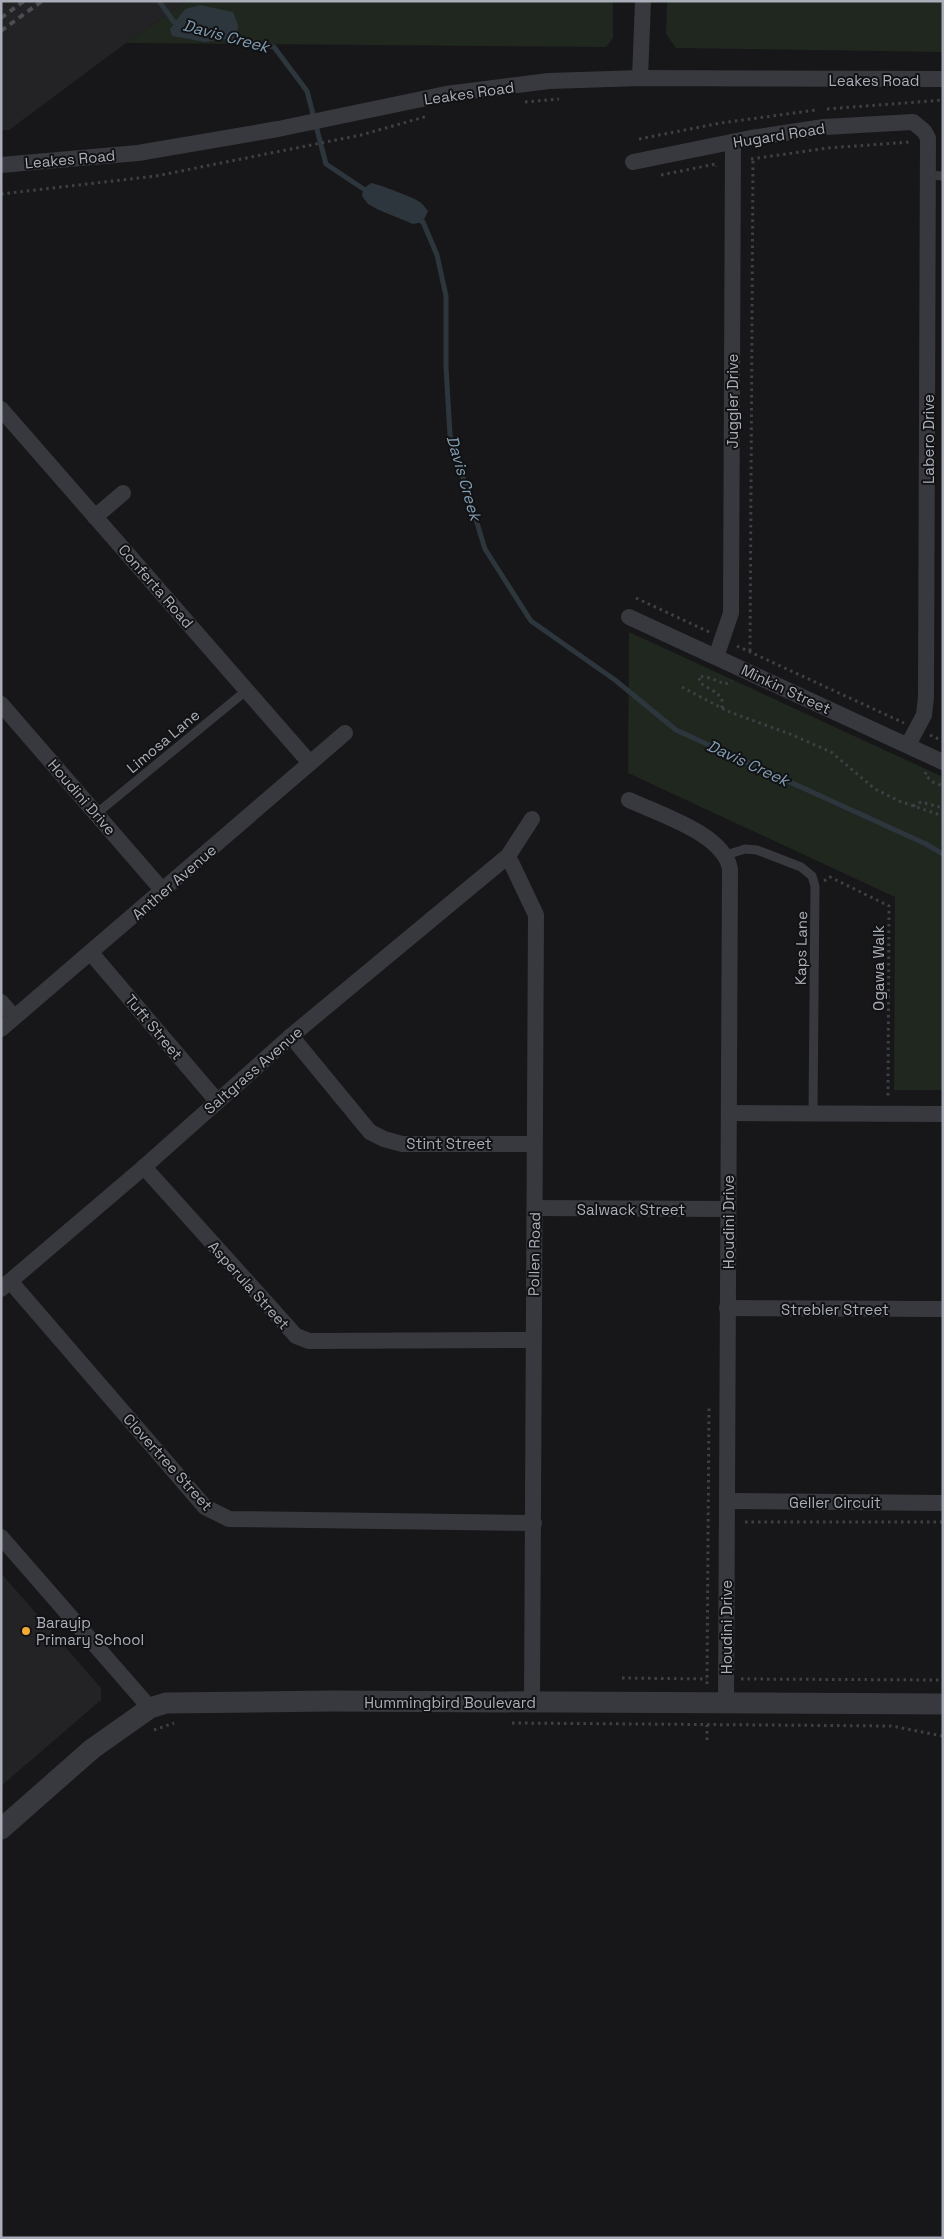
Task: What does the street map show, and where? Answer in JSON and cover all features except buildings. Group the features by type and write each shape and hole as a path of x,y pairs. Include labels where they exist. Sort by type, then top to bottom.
{"street":[{"path":"640,78 643,1"},
{"name":"Leakes Road","path":"1,165 138,153 278,128 446,94 549,81 640,78 943,79"},
{"name":"Hugard Road","path":"633,162 733,142 858,124 913,122 926,136"},
{"name":"Labero Drive","path":"908,745 918,730 924,715 926,697 936,175 926,136"},
{"name":"Juggler Drive","path":"716,658 731,613 733,142"},
{"name":"Conferta Road","path":"1,409 310,763"},
{"path":"96,517 123,493"},
{"name":"Minkin Street","path":"629,617 943,762"},
{"name":"Houdini Drive","path":"1,704 163,891"},
{"name":"Anther Avenue","path":"1,1029 345,733"},
{"path":"629,800 707,836 726,854"},
{"path":"508,856 532,820"},
{"name":"Houdini Drive","path":"716,1703 726,1679 730,869 726,854"},
{"name":"Saltgrass Avenue","path":"6,1285 144,1167 291,1036 508,856"},
{"name":"Pollen Road","path":"508,856 536,916 532,1703"},
{"name":"Tuft Street","path":"91,953 217,1101"},
{"path":"1,1002 14,1017"},
{"name":"Stint Street","path":"291,1036 370,1132 384,1139 402,1144 534,1144"},
{"path":"728,1113 943,1114"},
{"name":"Asperula Street","path":"144,1167 296,1336 309,1340 533,1340"},
{"name":"Salwack Street","path":"535,1208 727,1209"},
{"name":"Clovertree Street","path":"6,1285 205,1507 218,1515 229,1519 534,1523"},
{"name":"Strebler Street","path":"727,1308 943,1309"},
{"name":"Geller Circuit","path":"727,1501 943,1503"},
{"path":"1,1537 150,1708"},
{"name":"Hummingbird Boulevard","path":"1,1829 92,1749 150,1708 166,1703 331,1701 943,1704"}],"lane":[{"name":"Limosa Lane","path":"96,814 247,690"},
{"path":"726,854 745,849 757,850 801,867 812,876 815,886"},
{"name":"Kaps Lane","path":"813,1113 815,886"}],"path":[{"path":"523,103 561,99"},
{"path":"1,194 156,176 361,135 437,114"},
{"path":"655,176 753,158 926,136"},
{"path":"722,708 722,700 717,694 700,683 699,676 729,684 734,680 748,651 753,158"},
{"path":"716,164 716,174"},
{"path":"636,598 943,741"},
{"path":"705,630 709,624"},
{"path":"682,687 722,708 831,752 876,789 913,806 943,816"},
{"path":"913,806 921,802 943,808"},
{"name":"Ogawa Walk","path":"815,886 830,877 889,906 888,1114"},
{"path":"707,1740 707,1726 716,1703 707,1679 709,1398"},
{"path":"745,1530 745,1520 943,1522"},
{"path":"744,1669 744,1679"},
{"path":"622,1678 943,1680"},
{"path":"146,1733 179,1722"},
{"path":"502,1723 891,1726 943,1736"}],"shaded area":[{"path":"1,1 186,1 9,130 1,130"},
{"path":"186,1 613,1 613,38 606,47 126,43"},
{"path":"667,1 943,1 943,52 676,48 666,34"},
{"path":"629,632 943,777 943,1090 894,1090 895,897 628,773"},
{"name":"Barayip Primary School","path":"1,1573 101,1688 101,1700 1,1786"}],"water":[{"path":"200,5 233,12 238,25 237,38 205,42 172,36 170,29 185,9"},
{"path":"371,183 396,191 420,202 428,211 423,222 413,224 368,204 362,196 363,189"}],"waterway":[{"name":"Davis Creek","path":"159,1 174,22 180,24"},
{"name":"Davis Creek","path":"232,37 274,47 307,91 326,164 368,192"},
{"name":"Davis Creek","path":"418,219 423,222 437,255 446,296 446,367 450,435 485,549 531,621 615,680 676,730 926,844 943,854"}],"railway":[{"path":"1,18 24,1"},
{"path":"1,31 42,1"}],"place":[{"name":"Barayip Primary School","path":"26,1631"}]}
